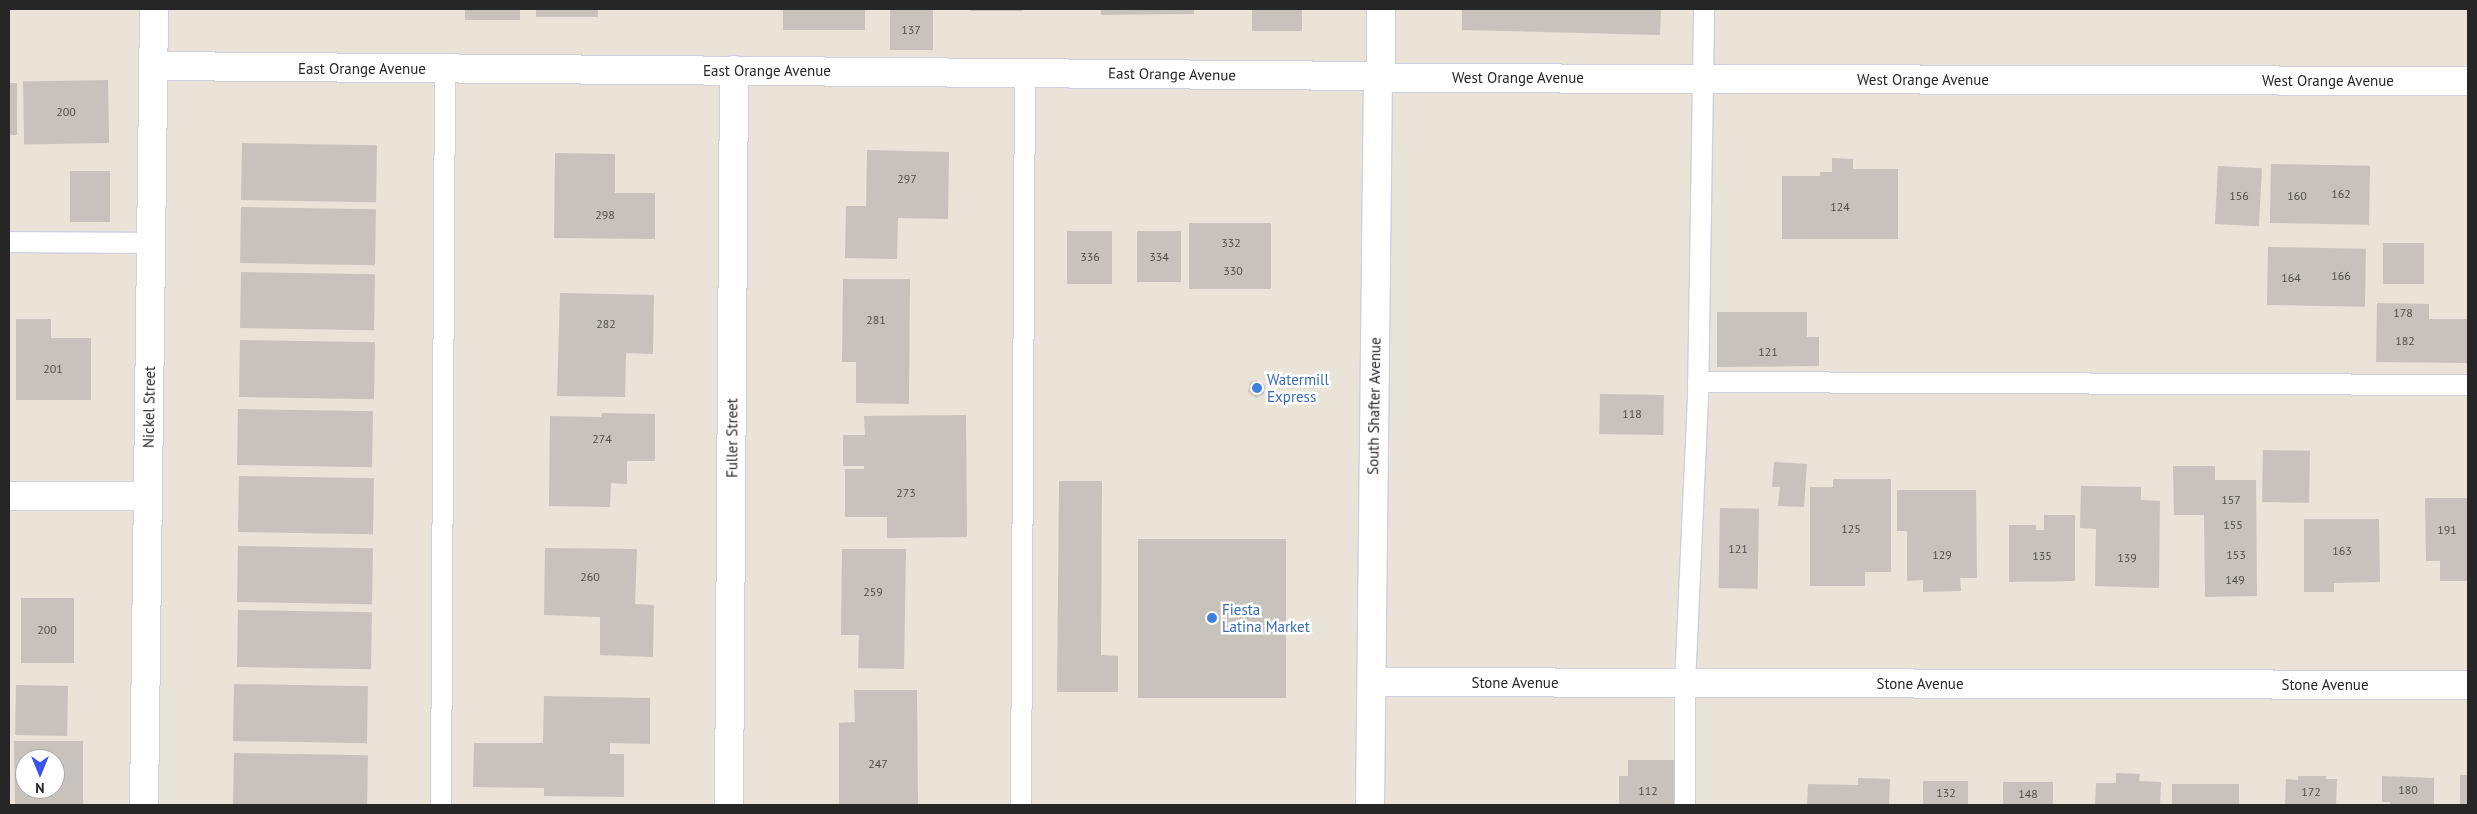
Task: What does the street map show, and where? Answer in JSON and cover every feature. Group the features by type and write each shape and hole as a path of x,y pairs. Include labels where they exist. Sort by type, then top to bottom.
{"street":[{"name":"Nickel Street","path":"144,805 154,9"},
{"name":"South Shafter Avenue","path":"1370,805 1381,9"},
{"name":"East Orange Avenue","path":"153,66 1379,77"},
{"name":"Fuller Street","path":"729,805 734,70"},
{"name":"West Orange Avenue","path":"1379,77 2468,81"},
{"path":"9,496 148,496"},
{"name":"Stone Avenue","path":"1372,682 2468,686"}],"lane":[{"path":"1685,805 1685,684 1698,382 1704,9"},
{"path":"441,805 445,69"},
{"path":"1021,805 1026,73"},
{"path":"9,242 151,242"},
{"path":"1698,382 2468,385"}],"building":[{"path":"465,9 520,9 520,20 465,20"},
{"path":"536,9 598,9 598,17 536,17"},
{"path":"783,9 865,9 865,30 783,30"},
{"path":"890,9 933,9 933,50 890,50"},
{"path":"971,9 1022,9 1022,11 971,11"},
{"path":"1101,9 1194,9 1194,14 1101,15"},
{"path":"1252,9 1302,9 1302,31 1252,31"},
{"path":"1462,9 1661,9 1660,35 1462,30"},
{"path":"108,80 109,143 24,144 23,81"},
{"path":"9,83 17,83 17,135 9,135"},
{"path":"242,143 377,145 376,202 241,200"},
{"path":"867,150 949,152 948,219 898,218 897,259 845,258 846,206 866,206"},
{"path":"555,153 615,154 615,193 655,193 655,239 554,238"},
{"path":"1832,158 1853,159 1853,169 1898,169 1898,239 1782,239 1782,176 1820,176 1820,172 1832,172"},
{"path":"2271,164 2370,166 2369,225 2270,223"},
{"path":"2218,166 2262,168 2259,226 2215,224"},
{"path":"70,171 110,171 110,222 70,222"},
{"path":"241,207 376,209 375,265 240,263"},
{"path":"1189,223 1271,223 1271,289 1189,289"},
{"path":"1067,231 1112,231 1112,284 1067,284"},
{"path":"1137,231 1181,231 1181,282 1137,282"},
{"path":"2383,243 2424,243 2424,284 2383,284"},
{"path":"2268,247 2366,249 2365,307 2267,305"},
{"path":"241,272 375,274 374,330 240,328"},
{"path":"843,279 910,279 909,404 856,403 856,362 842,362"},
{"path":"560,293 654,295 653,354 626,353 625,397 557,396"},
{"path":"2377,303 2429,304 2429,319 2468,319 2468,363 2376,362"},
{"path":"1717,312 1807,312 1807,337 1819,337 1819,366 1717,367"},
{"path":"16,319 51,319 51,338 91,338 91,400 16,400"},
{"path":"240,340 375,342 374,399 239,397"},
{"name":"Watermill Express","path":"1257,380 1265,385 1264,394 1256,398 1248,392 1250,382"},
{"path":"1600,394 1664,395 1663,435 1599,434"},
{"path":"238,409 373,411 372,467 237,465"},
{"path":"602,413 655,414 655,461 627,461 627,484 611,483 610,507 549,506 550,416 601,417"},
{"path":"966,415 967,537 887,538 887,517 845,517 845,469 864,469 864,466 843,466 843,435 865,435 864,416"},
{"path":"2263,450 2310,451 2309,503 2262,502"},
{"path":"1774,462 1807,464 1804,507 1778,506 1780,487 1772,487"},
{"path":"2173,466 2215,466 2215,480 2256,480 2257,596 2205,597 2204,515 2174,515"},
{"path":"239,476 374,478 373,534 238,532"},
{"path":"1833,479 1891,479 1891,572 1865,572 1865,586 1810,586 1810,487 1833,487"},
{"path":"1059,481 1102,481 1101,655 1118,656 1118,692 1057,692"},
{"path":"2081,486 2141,487 2141,500 2160,501 2159,588 2095,586 2096,529 2080,528"},
{"path":"1897,490 1976,490 1977,578 1960,578 1961,591 1923,592 1923,580 1907,581 1907,531 1897,531"},
{"path":"2425,498 2468,498 2468,581 2440,581 2440,561 2426,561"},
{"path":"1720,508 1759,509 1758,589 1719,588"},
{"path":"2044,515 2075,515 2075,581 2009,582 2009,525 2036,525 2036,530 2044,530"},
{"path":"2304,519 2379,519 2380,582 2334,583 2334,592 2304,592"},
{"name":"Fiesta Latina Market","path":"1138,539 1286,539 1286,698 1138,698"},
{"path":"238,546 373,548 372,604 237,602"},
{"path":"545,548 637,549 635,604 654,605 653,657 600,655 600,617 544,615"},
{"path":"842,549 906,549 904,669 858,668 859,635 841,635"},
{"path":"21,598 74,598 74,663 21,663"},
{"path":"238,610 372,612 371,669 237,667"},
{"path":"234,684 368,686 367,743 233,741"},
{"path":"16,685 68,686 67,736 15,735"},
{"path":"854,690 917,690 918,805 839,805 839,723 855,722"},
{"path":"544,696 650,698 650,744 610,743 610,754 624,754 624,797 544,796 544,788 473,787 474,743 543,743"},
{"path":"14,741 83,741 83,805 15,805"},
{"path":"234,753 368,755 367,805 233,805"},
{"path":"1628,760 1676,760 1676,805 1619,805 1619,776 1628,776"},
{"path":"2116,773 2140,774 2139,781 2161,782 2160,805 2095,805 2096,783 2116,783"},
{"path":"2460,775 2468,775 2468,805 2460,805"},
{"path":"2298,776 2326,776 2326,779 2337,779 2336,805 2285,805 2286,779 2298,780"},
{"path":"2382,776 2434,778 2434,805 2390,805 2390,802 2382,802"},
{"path":"1858,778 1890,779 1889,805 1807,805 1808,784 1858,785"},
{"path":"1923,781 1968,781 1968,805 1923,805"},
{"path":"2003,782 2053,782 2053,805 2003,805"},
{"path":"2172,784 2239,784 2239,805 2172,805"}],"place":[{"name":"Watermill Express","path":"1257,388"},
{"name":"Fiesta Latina Market","path":"1212,618"}]}
